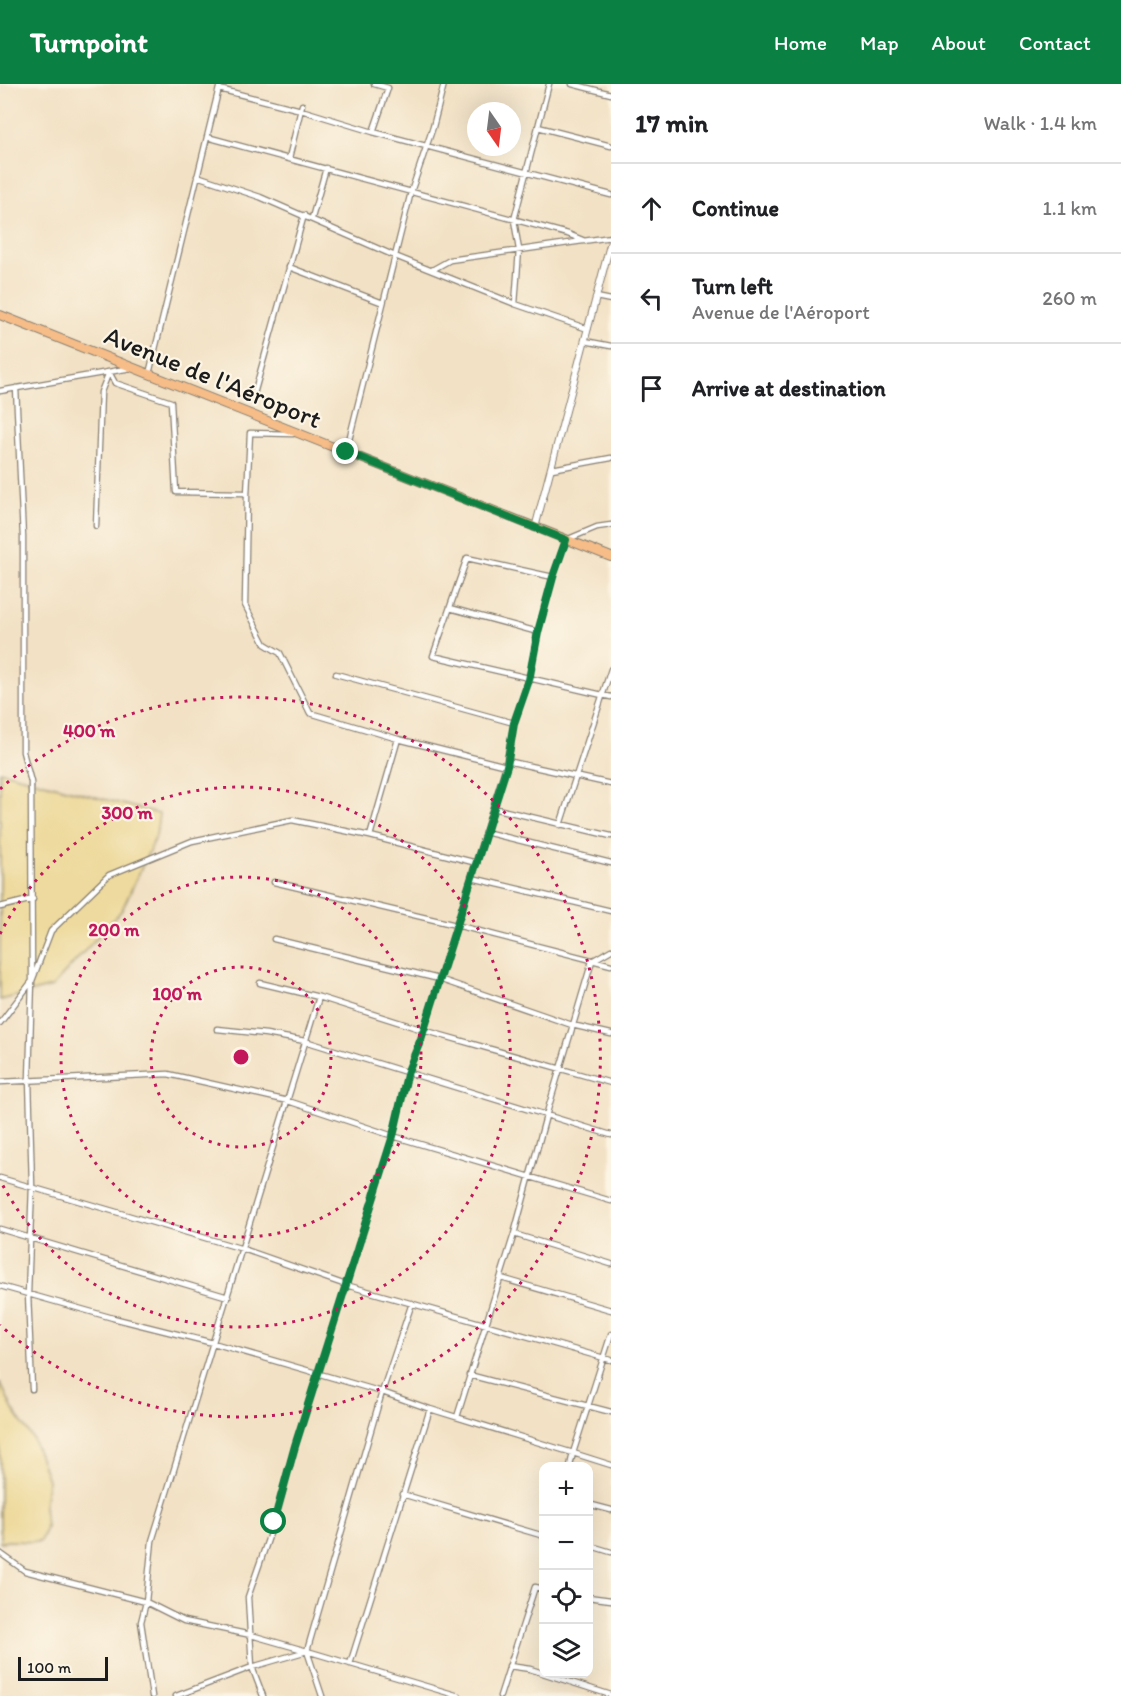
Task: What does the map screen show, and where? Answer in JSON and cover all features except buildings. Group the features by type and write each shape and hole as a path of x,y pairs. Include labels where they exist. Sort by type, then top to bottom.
{"main road":[{"name":"Avenue de l'Aéroport","path":"0,315 611,557"}],"street":[{"path":"373,132 388,88 374,84"},
{"path":"346,452 411,192 433,128 444,84"},
{"path":"516,304 519,250 514,220 549,84"},
{"path":"572,84 611,94"},
{"path":"149,374 219,86 301,107 373,132 611,195"},
{"path":"289,158 301,107"},
{"path":"538,127 611,146"},
{"path":"207,137 585,241"},
{"path":"312,218 326,168"},
{"path":"198,176 260,197 395,256 516,304 588,329"},
{"path":"254,394 304,215"},
{"path":"432,270 450,260 611,239 535,528"},
{"path":"290,267 383,303"},
{"path":"596,297 611,300"},
{"path":"585,341 611,346"},
{"path":"0,391 133,368"},
{"path":"109,372 115,383 171,402 176,492 244,493 247,495"},
{"path":"96,526 101,392 109,372"},
{"path":"16,388 23,537 23,752 31,782 33,899 29,1079 32,1186 28,1294 33,1389"},
{"path":"300,434 250,433 245,605 265,644 280,653 310,713 398,739 611,784"},
{"path":"552,469 611,458"},
{"path":"263,1696 252,1667 248,1597 274,1522 393,1136 408,1071 472,878 507,763 514,723 529,680 538,632 553,577 566,540 597,527 611,525"},
{"path":"553,577 467,558 433,656 529,680 611,697"},
{"path":"450,608 538,632"},
{"path":"560,825 611,669"},
{"path":"336,674 514,723"},
{"path":"370,836 398,739"},
{"path":"493,808 611,836"},
{"path":"0,1023 32,981 51,931 109,875 192,841 292,820 477,862"},
{"path":"486,832 611,863"},
{"path":"472,878 611,911"},
{"path":"274,882 611,965"},
{"path":"0,907 33,899"},
{"path":"274,939 439,979 572,1025 611,1034"},
{"path":"457,1417 501,1278 592,961 611,950"},
{"path":"260,983 319,997 423,1030 611,1083"},
{"path":"152,1696 141,1622 146,1602 152,1541 319,997"},
{"path":"217,1029 305,1041 611,1135"},
{"path":"0,1082 168,1074 288,1101 393,1136 611,1201"},
{"path":"0,1178 243,1249 346,1285 611,1360"},
{"path":"0,1229 228,1297"},
{"path":"514,1234 611,1264"},
{"path":"501,1278 611,1310"},
{"path":"0,1286 213,1343 382,1392 611,1465"},
{"path":"322,1696 307,1651 382,1392 412,1303"},
{"path":"571,1462 611,1334"},
{"path":"469,1375 611,1412"},
{"path":"351,1664 430,1409"},
{"path":"402,1494 539,1535"},
{"path":"593,1505 611,1510"},
{"path":"593,1547 611,1552"},
{"path":"0,1553 26,1571 146,1602 184,1621 251,1635 459,1696"},
{"path":"500,1696 535,1587 539,1588"},
{"path":"593,1597 611,1599"},
{"path":"176,1696 252,1667 307,1651"},
{"path":"509,1666 530,1670 611,1695"}],"sand":[{"path":"0,771 159,814 156,836 122,910 52,987 0,1000"},
{"path":"0,1382 13,1410 33,1439 48,1480 44,1506 46,1528 40,1542 7,1541 0,1543"}],"route":[{"path":"274,1522 295,1446 393,1136 408,1071 421,1039 507,766 514,723 529,680 538,632 566,540 346,452"}]}
